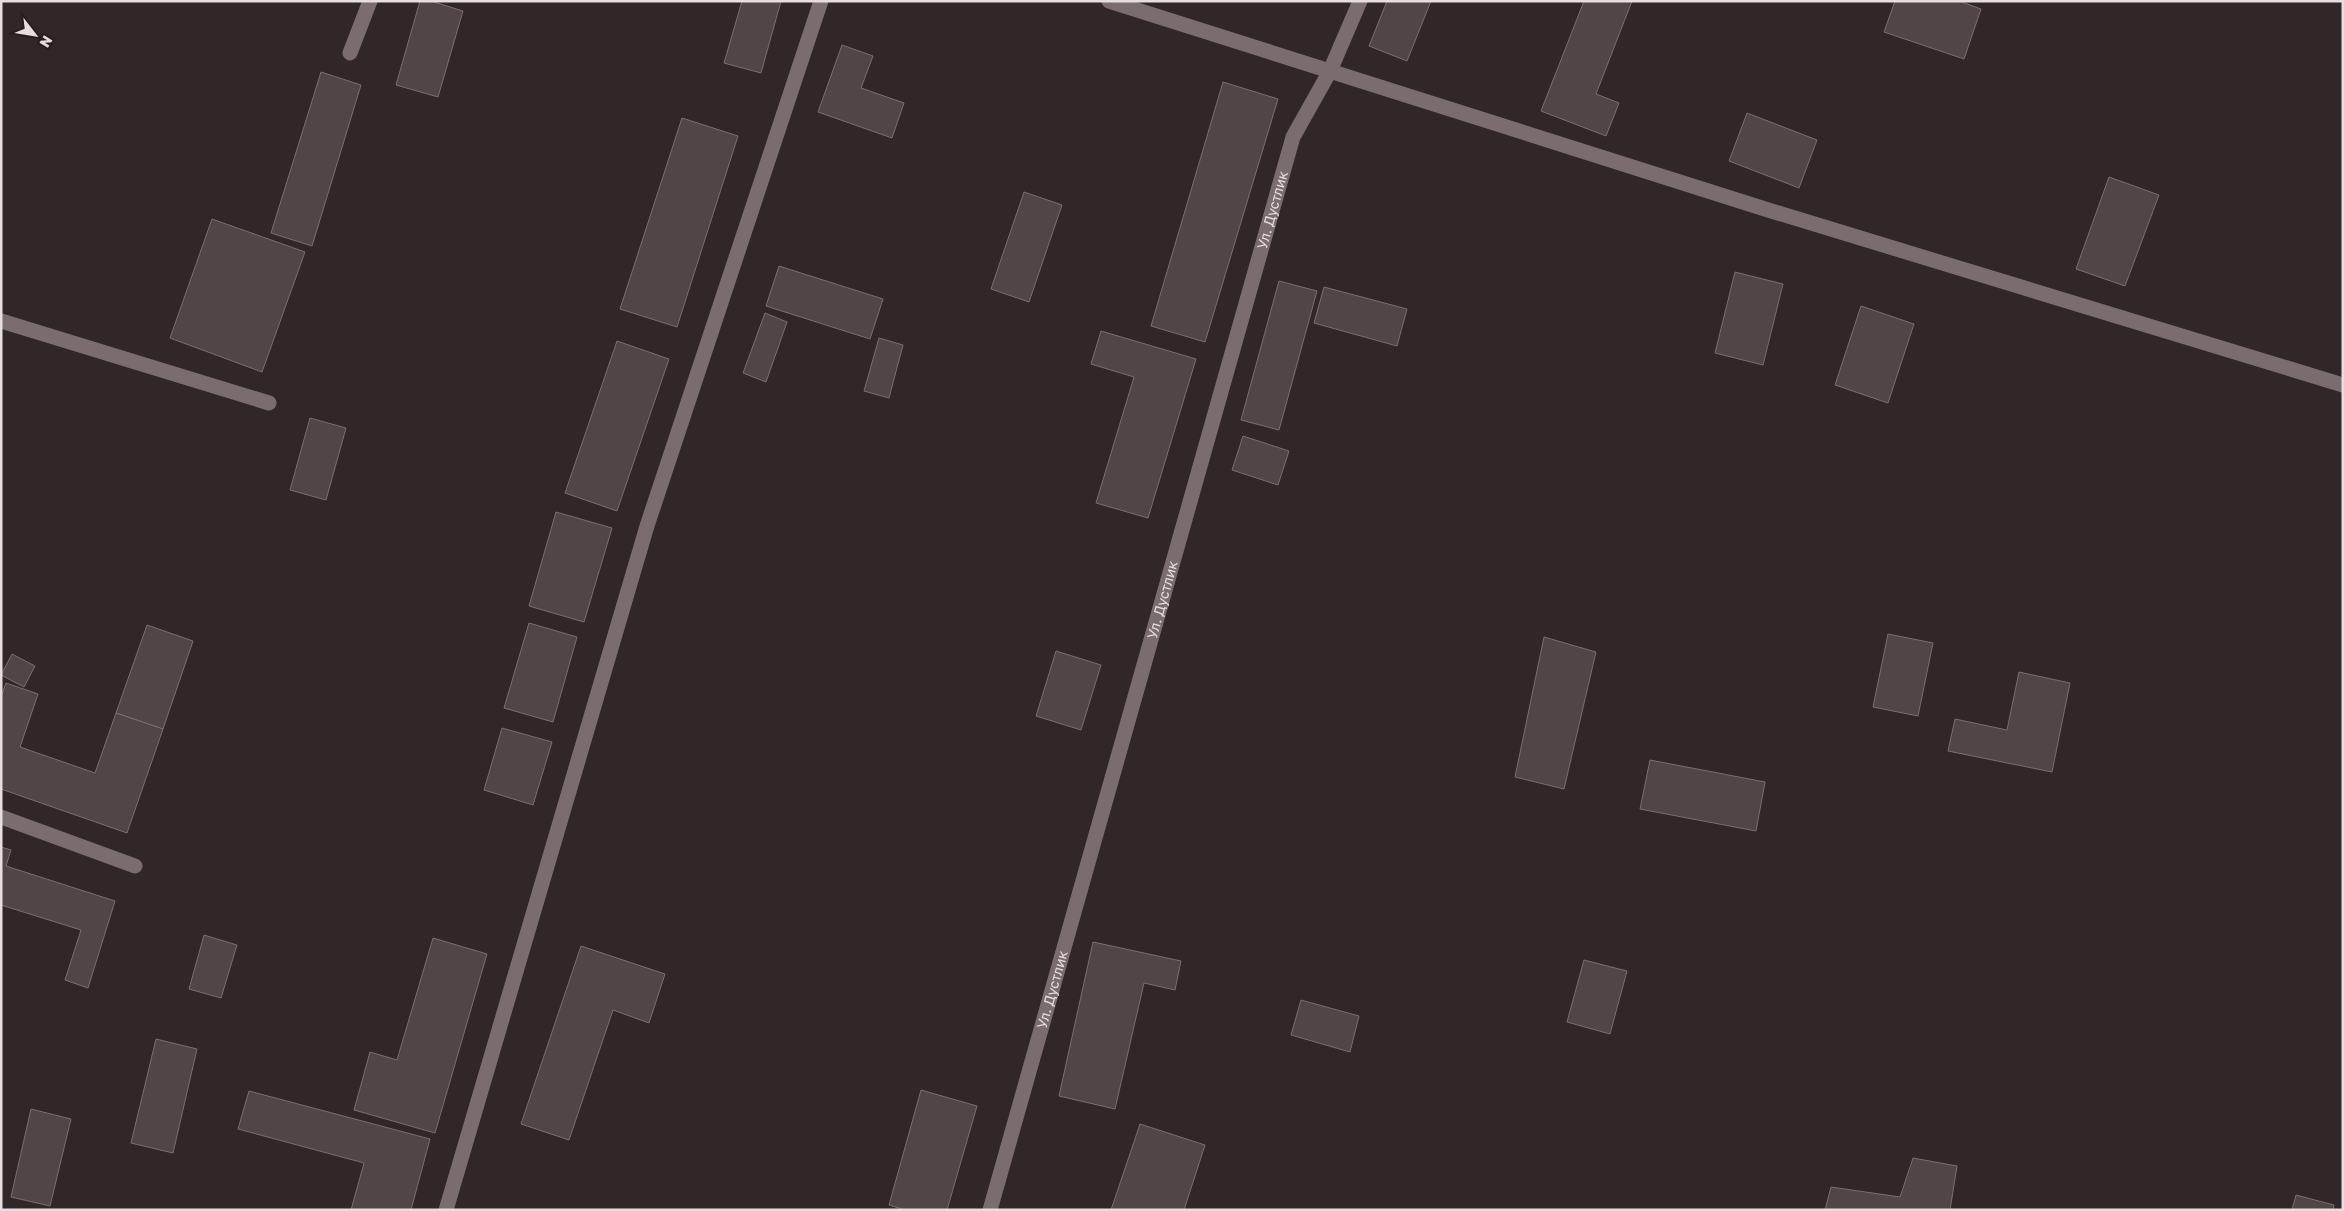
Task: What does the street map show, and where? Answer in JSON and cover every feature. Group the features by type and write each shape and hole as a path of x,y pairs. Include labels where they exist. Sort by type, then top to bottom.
{"street":[{"path":"350,53 370,1"},
{"path":"446,1210 647,526 821,1"},
{"path":"1109,1 1765,209 2343,385"},
{"name":"Ул. Дустлик","path":"990,1210 1293,137 1330,71 1360,1"},
{"path":"1,320 269,403"},
{"path":"1,817 135,866"}],"building":[{"path":"420,1 431,1 463,11 438,97 396,85"},
{"path":"742,1 781,1 761,73 724,63"},
{"path":"1387,1 1431,1 1407,61 1369,46"},
{"path":"1584,1 1632,1 1596,94 1619,103 1606,136 1541,111"},
{"path":"1895,1 1959,1 1981,9 1964,59 1884,32"},
{"path":"842,45 873,56 861,88 904,103 892,138 818,112"},
{"path":"321,72 361,85 312,246 271,233"},
{"path":"1223,82 1278,99 1205,342 1151,326"},
{"path":"1747,113 1817,140 1799,188 1729,161"},
{"path":"682,118 738,136 677,327 620,309"},
{"path":"2109,177 2159,195 2125,286 2076,269"},
{"path":"1024,192 1062,205 1029,302 991,289"},
{"path":"212,219 305,252 262,372 170,338"},
{"path":"779,266 883,299 870,339 766,306"},
{"path":"1735,272 1783,284 1763,365 1715,353"},
{"path":"1279,281 1317,291 1279,430 1241,420"},
{"path":"1324,287 1407,309 1397,346 1314,323"},
{"path":"1861,306 1914,324 1888,403 1835,385"},
{"path":"765,313 787,322 766,382 743,373"},
{"path":"1101,331 1196,359 1148,518 1096,503 1134,377 1091,364"},
{"path":"879,338 903,345 889,398 864,391"},
{"path":"617,341 669,359 617,511 565,493"},
{"path":"310,418 346,428 326,500 290,490"},
{"path":"1243,436 1289,451 1278,485 1232,470"},
{"path":"556,512 612,528 584,622 529,606"},
{"path":"529,623 577,637 553,722 504,708"},
{"path":"147,625 193,641 163,729 116,713"},
{"path":"1888,634 1933,643 1918,716 1873,707"},
{"path":"1544,637 1596,652 1564,789 1515,777"},
{"path":"1056,651 1101,665 1081,730 1036,716"},
{"path":"12,654 35,666 24,687 1,675"},
{"path":"2019,672 2070,683 2052,772 1948,751 1955,719 2007,730"},
{"path":"6,683 38,694 20,747 95,773 116,713 163,729 127,833 1,789 1,697"},
{"path":"502,728 552,742 533,805 484,790"},
{"path":"1650,760 1765,782 1756,831 1640,809"},
{"path":"1,847 11,850 6,866 115,901 88,988 65,980 81,930 1,905"},
{"path":"204,935 237,945 221,998 189,989"},
{"path":"433,938 487,954 435,1133 354,1110 370,1052 397,1060"},
{"path":"1093,942 1181,961 1175,990 1144,983 1115,1109 1059,1096"},
{"path":"581,946 665,974 649,1023 613,1010 569,1140 521,1124"},
{"path":"1584,960 1627,971 1610,1034 1567,1022"},
{"path":"1301,1000 1359,1016 1350,1052 1291,1035"},
{"path":"156,1039 197,1049 173,1153 131,1143"},
{"path":"921,1090 977,1106 947,1210 905,1210 889,1205"},
{"path":"249,1091 430,1139 411,1210 351,1210 364,1163 238,1129"},
{"path":"31,1109 71,1119 50,1206 11,1197"},
{"path":"1140,1124 1205,1145 1184,1210 1111,1210"},
{"path":"1913,1158 1957,1166 1950,1210 1825,1210 1831,1187 1900,1197"},
{"path":"2296,1195 2334,1205 2333,1210 2292,1210"}]}
